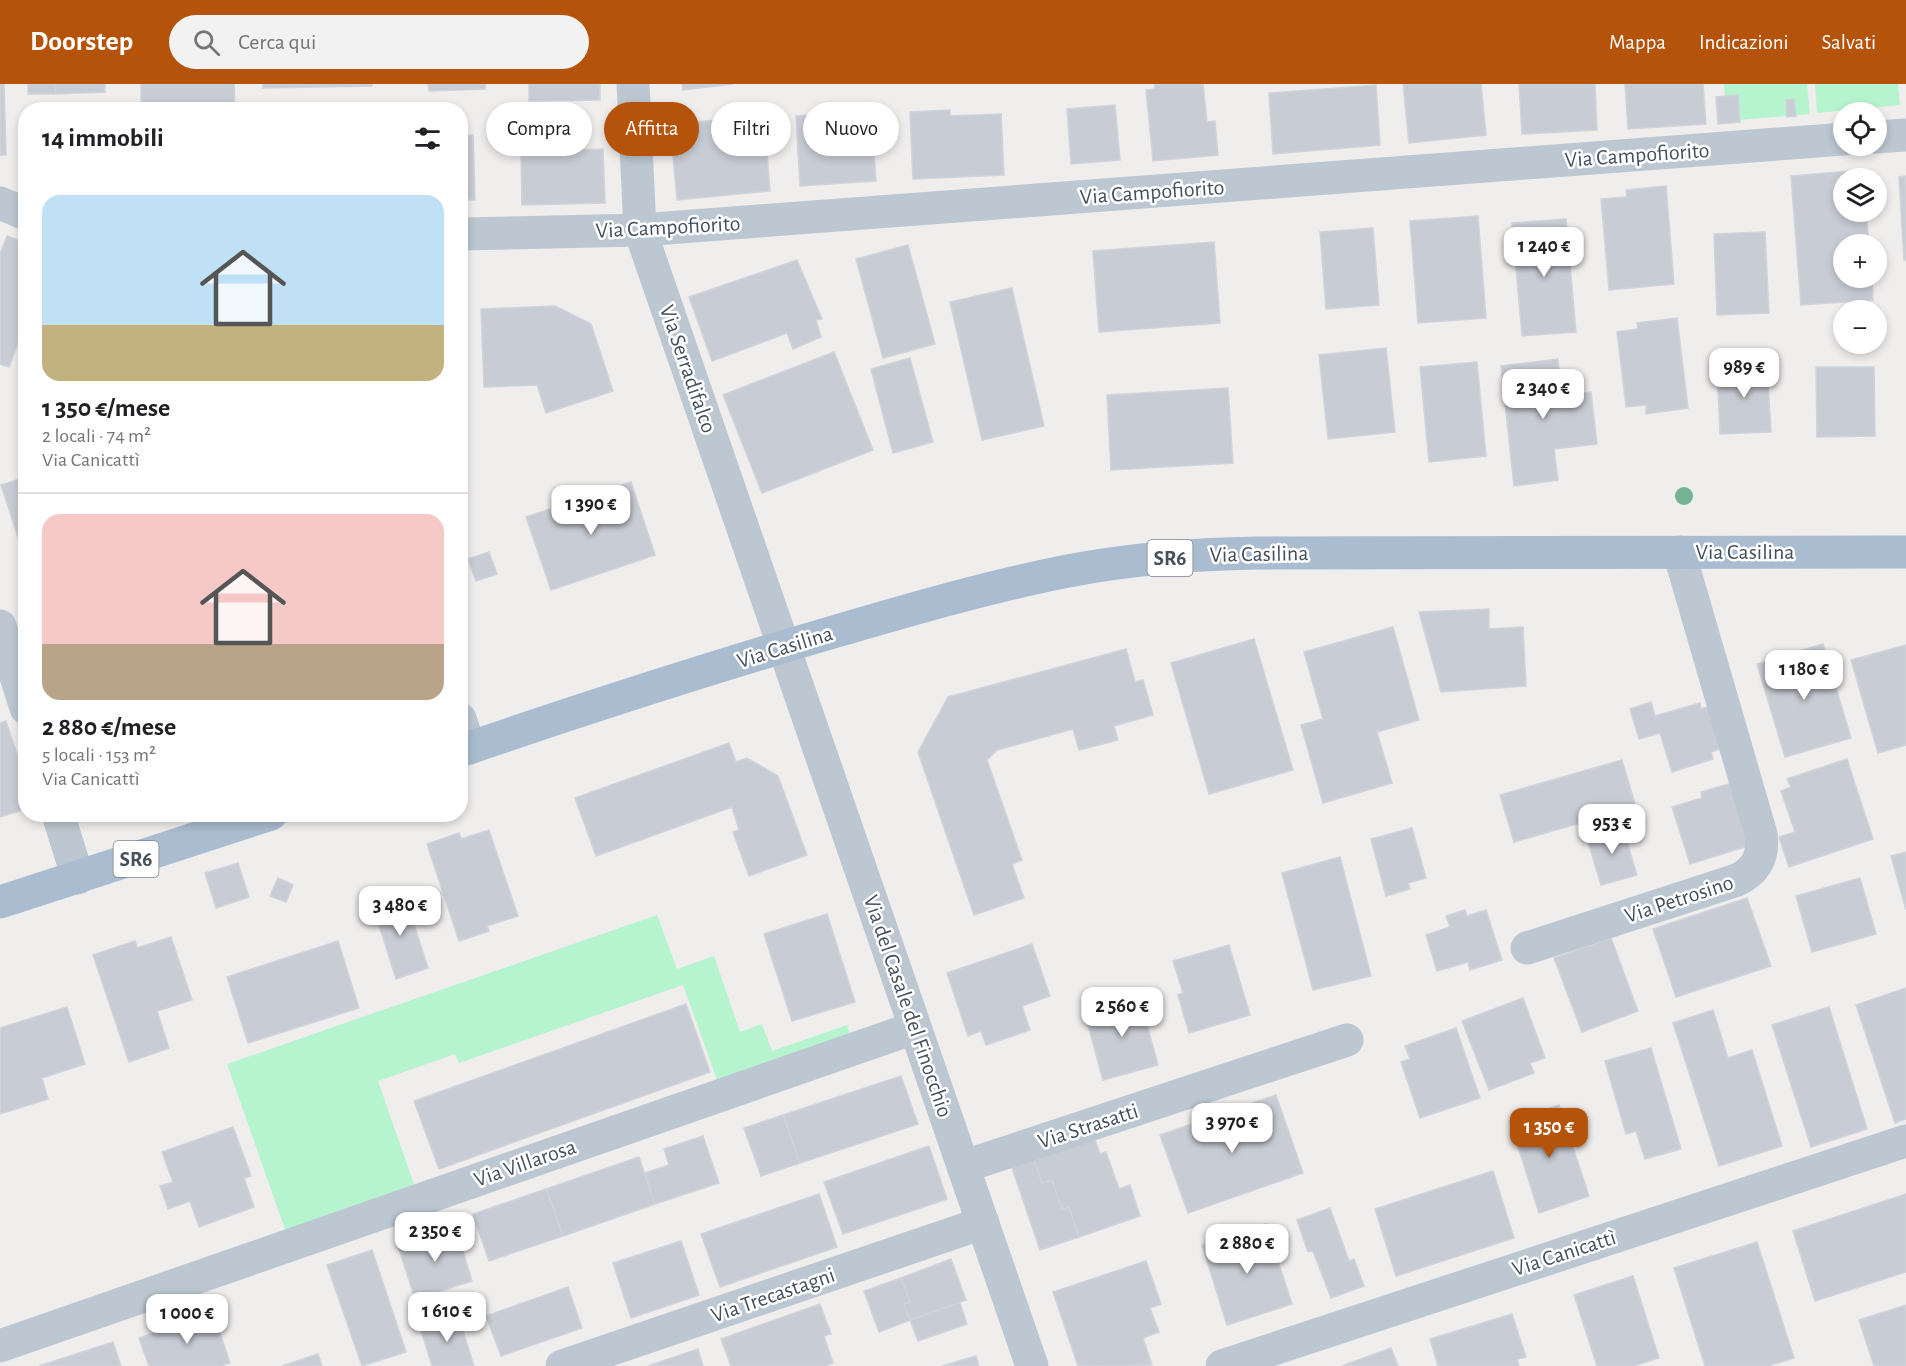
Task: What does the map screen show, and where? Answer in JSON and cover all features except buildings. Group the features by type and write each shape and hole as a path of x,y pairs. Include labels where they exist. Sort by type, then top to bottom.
{"main road":[{"name":"Via Casilina","path":"468,738 980,590 1070,570 1143,560 1257,553 1906,552"},
{"name":"SR6","path":"0,902 247,822"}],"street":[{"name":"Via Serradifalco","path":"633,84 640,230 783,646"},
{"path":"1887,136 1906,135"},
{"name":"Via Campofiorito","path":"468,234 640,230 1833,140"},
{"path":"0,203 18,211"},
{"name":"Via Petrosino","path":"1527,948 1737,880 1759,862 1763,844 1761,834 1679,552"},
{"path":"0,626 18,683"},
{"name":"Via del Casale del Finocchio","path":"783,646 914,1028 965,1166 1032,1366"},
{"path":"60,822 78,878"},
{"name":"Via Villarosa","path":"0,1346 914,1028"},
{"name":"Via Strasatti","path":"965,1166 1347,1040"},
{"name":"Via Canicattì","path":"1222,1366 1906,1141"},
{"name":"Via Trecastagni","path":"562,1366 983,1223"}],"green space":[{"path":"1724,84 1807,84 1810,114 1727,121"},
{"path":"1815,84 1898,84 1900,105 1887,106 1887,102 1833,102 1833,111 1817,113"},
{"path":"657,915 677,969 714,956 740,1032 762,1024 772,1051 847,1025 852,1039 719,1085 683,985 459,1063 455,1054 378,1081 417,1193 288,1238 227,1064"}]}
